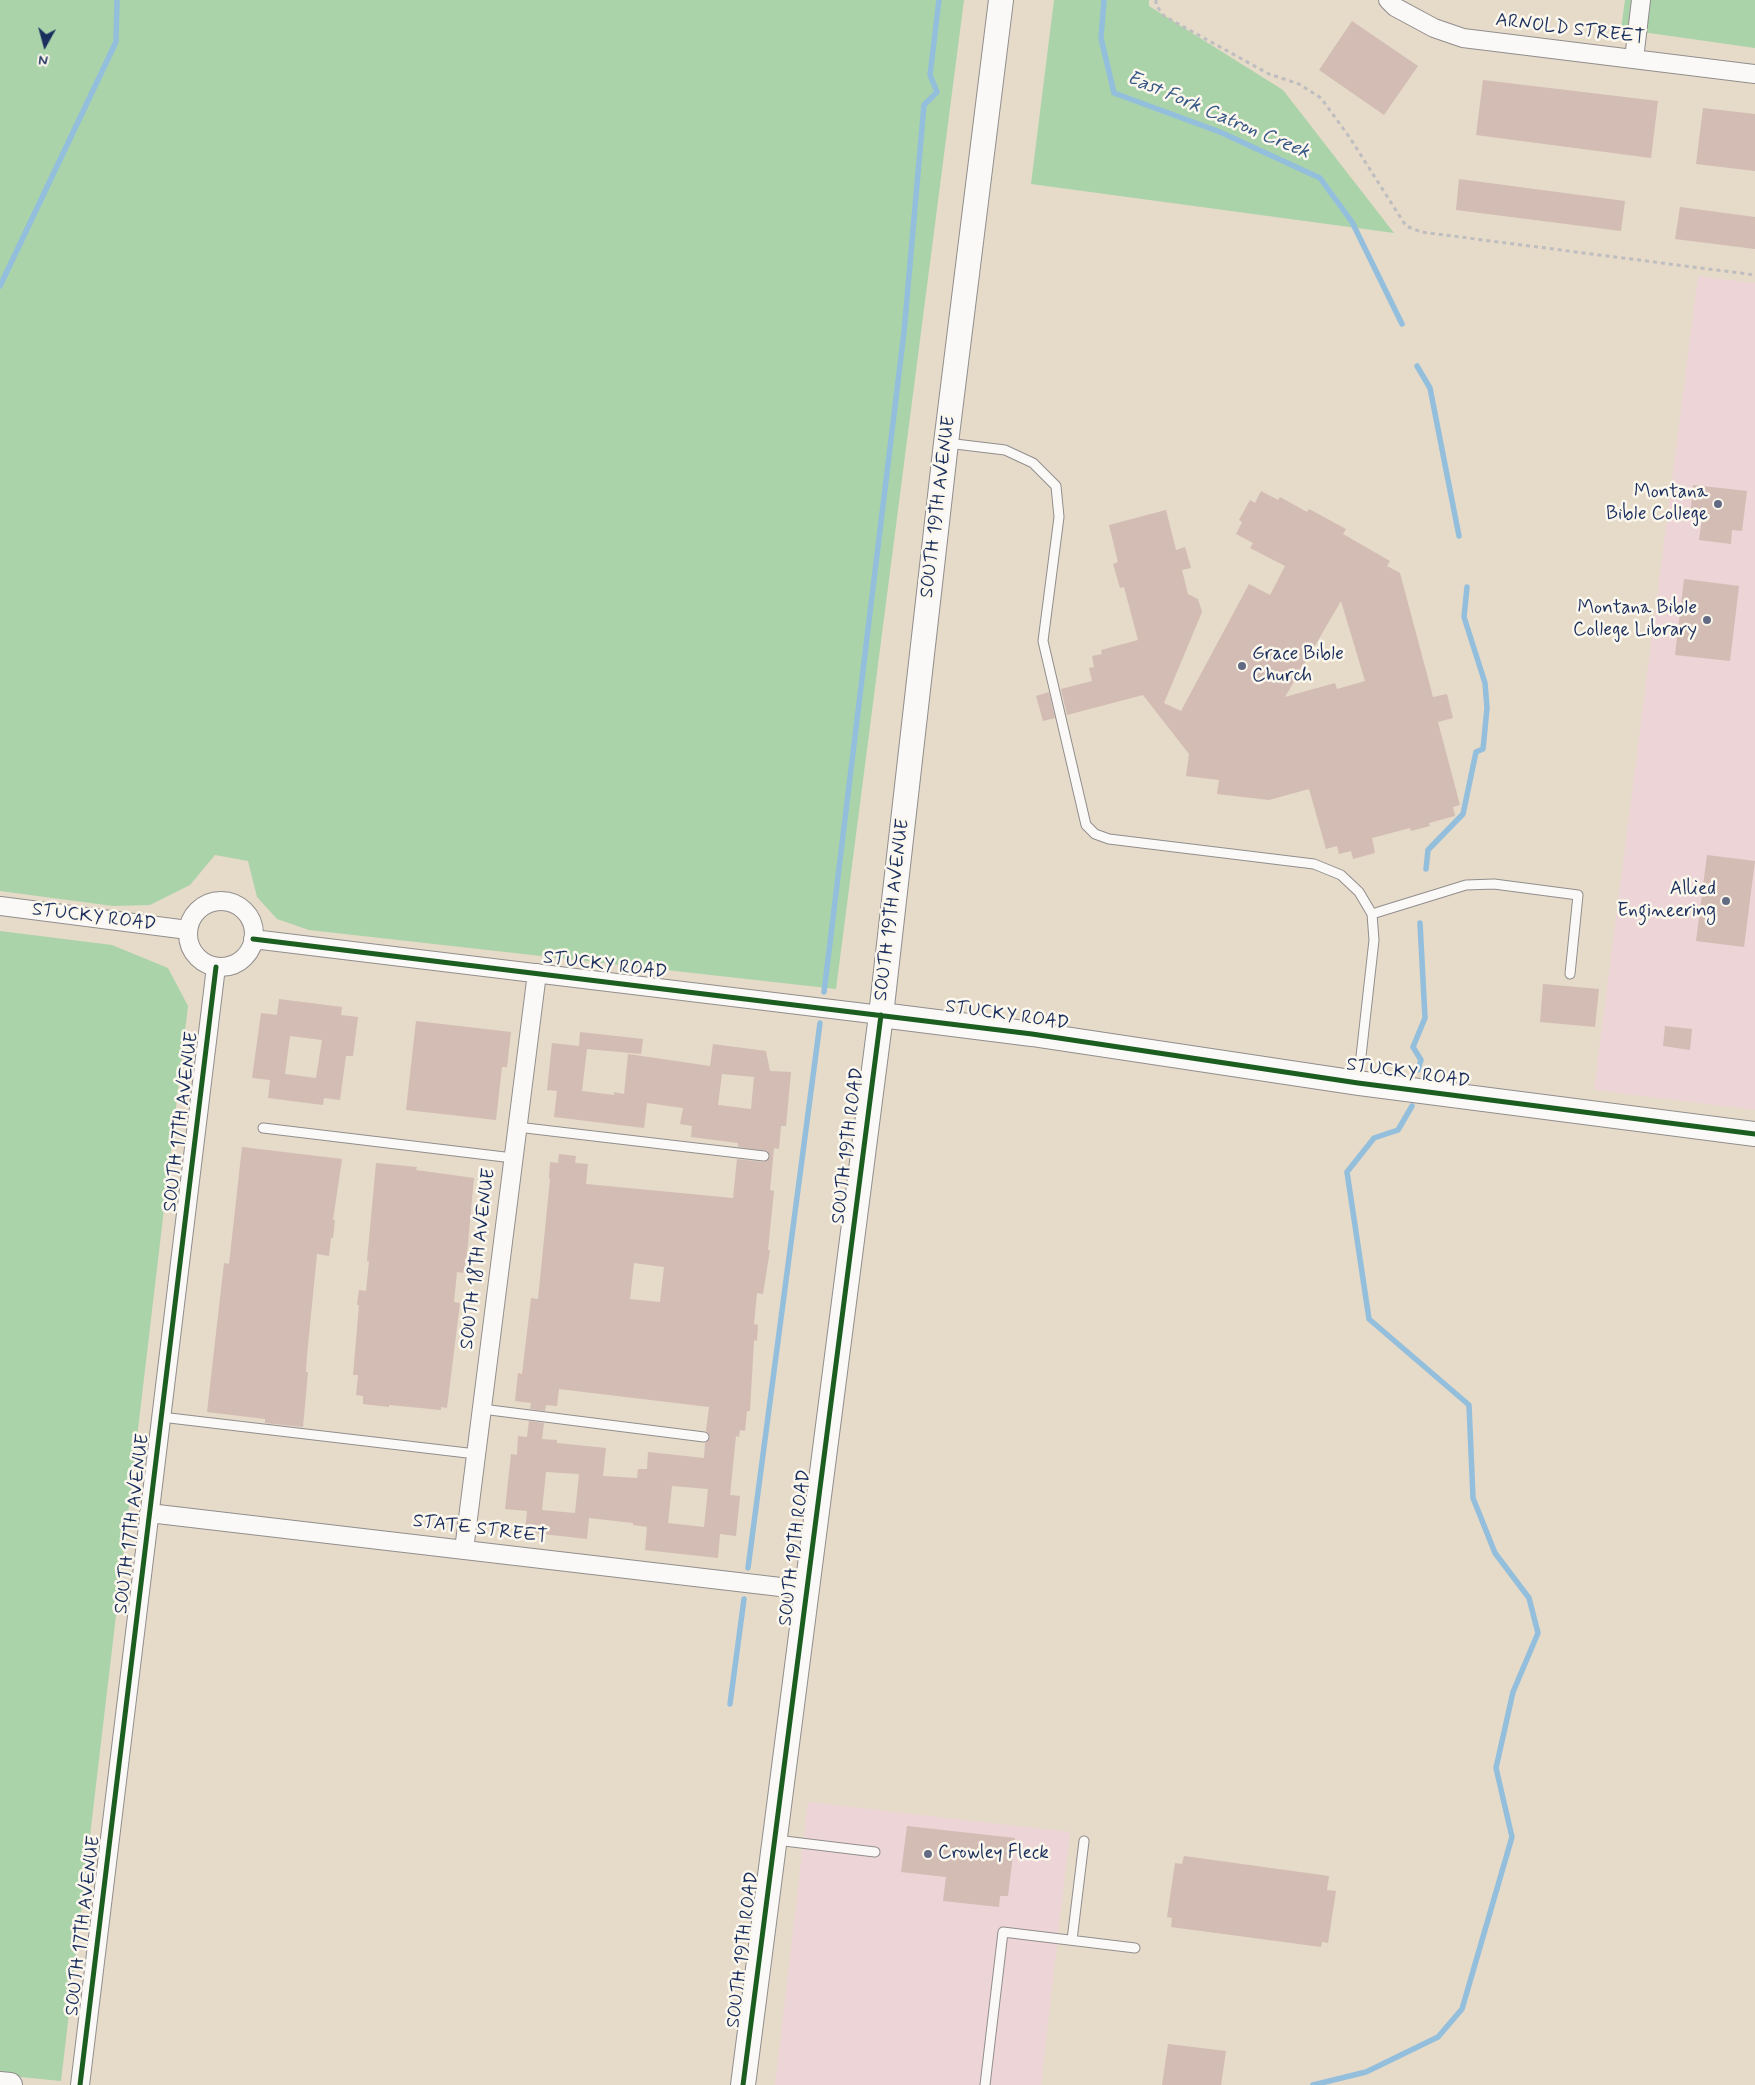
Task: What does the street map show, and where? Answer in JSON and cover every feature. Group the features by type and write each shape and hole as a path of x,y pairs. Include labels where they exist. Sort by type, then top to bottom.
{"main road":[{"name":"SOUTH 19TH AVENUE","path":"881,1015 946,443 1001,0"},
{"name":"STUCKY ROAD","path":"881,1015 1032,1034 1358,1083 1755,1134"},
{"name":"SOUTH 19TH ROAD","path":"742,2085 881,1015"},
{"path":"0,2084 10,2085"}],"street":[{"name":"ARNOLD STREET","path":"1388,0 1434,28 1463,38 1755,74"},
{"path":"1634,59 1642,0"},
{"path":"220,901 242,908 249,917 253,928 253,939 249,950 242,959 233,964 216,967 204,962 196,955 190,947 188,930 192,917 199,909 209,903 220,901"},
{"name":"STUCKY ROAD","path":"0,906 188,930"},
{"name":"STUCKY ROAD","path":"253,939 881,1015"},
{"name":"SOUTH 17TH AVENUE","path":"80,2085 216,967"},
{"name":"SOUTH 18TH AVENUE","path":"464,1550 537,973"},
{"name":"STATE STREET","path":"150,1513 806,1590"}],"lane":[{"path":"946,443 1004,450 1033,463 1056,486 1059,517 1043,641 1086,825 1095,834 1109,839 1314,864 1341,876 1359,892 1372,914 1374,940 1358,1083"},
{"path":"1372,914 1466,885 1494,884 1578,895 1570,974"},
{"path":"517,1127 764,1156"},
{"path":"263,1128 513,1158"},
{"path":"482,1410 704,1437"},
{"path":"161,1417 476,1454"},
{"path":"773,1839 875,1852"},
{"path":"1072,1940 1084,1842"},
{"path":"985,2085 1003,1932 1135,1948"}],"path":[{"path":"1156,0 1156,5 1164,16 1268,74 1299,84 1321,98 1350,138 1406,226 1420,232 1755,276"}],"shaded area":[{"path":"1698,276 1755,283 1755,1110 1594,1090"},
{"path":"808,1802 1070,1832 1041,2085 775,2085"}],"green space":[{"path":"0,0 964,0 836,989 309,930 277,919 257,897 248,861 215,855 190,885 150,905 113,906 0,891"},
{"path":"1054,0 1149,0 1149,6 1283,90 1394,233 1031,184"},
{"path":"1625,0 1755,0 1755,48 1621,29"},
{"path":"0,931 112,945 168,968 188,1006 61,2081 0,2075"}],"building":[{"path":"1352,21 1418,66 1384,115 1319,70"},
{"path":"1483,80 1658,101 1651,158 1476,135"},
{"path":"1703,108 1755,114 1755,171 1696,164"},
{"path":"1459,179 1625,201 1621,231 1456,210"},
{"path":"1680,207 1755,217 1755,249 1675,239"},
{"name":"Montana Bible College","path":"1693,485 1747,491 1742,531 1732,530 1731,544 1699,540 1702,519 1690,518"},
{"path":"1261,491 1278,500 1280,497 1307,512 1309,509 1346,529 1343,534 1390,561 1387,566 1400,573 1433,697 1447,694 1453,718 1438,722 1460,805 1453,807 1455,816 1429,823 1430,826 1411,831 1410,828 1372,838 1375,853 1353,859 1351,851 1339,854 1337,846 1326,849 1309,789 1269,800 1217,794 1219,780 1186,776 1189,754 1143,695 1067,715 1061,689 1092,681 1089,668 1094,667 1092,656 1102,654 1101,650 1138,640 1124,587 1120,588 1113,564 1118,562 1109,525 1166,510 1176,550 1185,547 1191,568 1182,570 1188,594 1198,599 1202,612 1164,703 1181,711 1249,584 1270,595 1285,566 1250,548 1253,543 1236,534 1242,522 1239,520 1250,500 1255,503","holes":["1341,601 1365,681 1337,689 1335,683 1285,697"]},
{"name":"Montana Bible College Library","path":"1684,579 1739,586 1730,661 1675,655"},
{"path":"1049,692 1055,718 1043,721 1036,696"},
{"name":"Allied Engineering","path":"1707,855 1755,861 1744,947 1696,941"},
{"path":"1543,984 1599,989 1595,1027 1540,1022"},
{"path":"279,999 342,1007 341,1015 358,1017 353,1056 346,1056 340,1100 324,1098 323,1105 268,1098 270,1080 252,1078 261,1013 277,1015","holes":["290,1036 322,1040 316,1078 285,1074"]},
{"path":"416,1021 511,1032 507,1067 502,1067 496,1120 406,1110"},
{"path":"1665,1026 1692,1029 1690,1050 1663,1046"},
{"path":"580,1032 643,1039 641,1054 587,1049 582,1091 614,1095 614,1092 624,1094 628,1054 710,1066 713,1044 766,1051 770,1071 791,1072 786,1126 781,1126 779,1149 774,1148 770,1190 774,1191 768,1250 770,1250 763,1294 757,1293 754,1324 758,1325 757,1341 754,1340 750,1411 747,1411 745,1431 740,1430 739,1437 736,1436 730,1495 740,1496 736,1536 720,1534 718,1558 645,1550 647,1527 633,1525 633,1523 589,1518 587,1539 525,1532 527,1511 505,1509 511,1454 517,1455 518,1436 527,1437 529,1421 544,1423 542,1439 557,1440 557,1443 606,1448 603,1476 637,1478 638,1469 647,1469 648,1452 704,1458 705,1443 710,1437 706,1431 709,1407 559,1389 557,1406 546,1405 545,1411 530,1409 531,1403 515,1401 518,1373 522,1374 531,1298 538,1299 550,1162 558,1163 559,1154 576,1156 575,1163 588,1164 586,1184 733,1198 737,1159 764,1162 770,1157 767,1151 738,1147 738,1143 691,1137 692,1126 680,1124 683,1108 647,1103 644,1128 554,1117 557,1091 547,1090 552,1043 579,1046","holes":["722,1074 754,1077 751,1109 718,1105","634,1263 664,1267 660,1302 630,1299","546,1472 579,1474 575,1513 542,1510","672,1486 708,1489 704,1527 668,1523"]},
{"path":"242,1147 342,1159 333,1220 335,1220 333,1238 331,1238 329,1256 317,1254 307,1355 306,1372 308,1372 303,1427 265,1423 265,1419 207,1412 224,1263 229,1264"},
{"path":"376,1163 417,1167 416,1170 474,1178 467,1254 463,1273 457,1272 454,1302 460,1303 447,1408 441,1407 441,1410 363,1404 363,1396 356,1395 358,1375 353,1375 359,1305 357,1305 359,1290 366,1291"},
{"path":"907,1826 1015,1838 1008,1896 1000,1896 999,1907 943,1901 946,1877 901,1872"},
{"path":"1184,1856 1329,1876 1327,1890 1336,1891 1328,1943 1322,1942 1321,1947 1171,1927 1172,1918 1167,1917 1175,1863 1182,1864"},
{"path":"1168,2044 1226,2051 1221,2085 1162,2085"}],"waterway":[{"path":"0,286 116,42 117,0"},
{"path":"824,992 904,332 924,105 937,92 930,75 939,0"},
{"name":"East Fork Catron Creek","path":"1104,0 1101,38 1114,93 1220,132 1320,178 1352,222 1402,324"},
{"name":"East Fork Catron Creek","path":"1417,366 1430,388 1459,536"},
{"name":"East Fork Catron Creek","path":"1426,869 1428,850 1463,814 1476,752 1483,749 1487,708 1485,683 1464,617 1467,587"},
{"name":"East Fork Catron Creek","path":"1418,1070 1421,1060 1413,1047 1425,1018 1420,923"},
{"path":"748,1568 820,1023"},
{"name":"East Fork Catron Creek","path":"1313,2085 1366,2072 1438,2037 1462,2009 1512,1837 1496,1768 1513,1692 1538,1633 1529,1598 1495,1553 1473,1498 1469,1405 1369,1319 1347,1172 1374,1138 1398,1130 1412,1106"},
{"path":"730,1704 744,1599"}],"cycle path":[{"path":"253,939 1032,1034 1358,1083 1755,1134"},
{"path":"80,2085 216,967"},
{"path":"743,2085 881,1015"}],"place":[{"name":"Montana Bible College","path":"1718,504"},
{"name":"Montana Bible College Library","path":"1707,620"},
{"name":"Grace Bible Church","path":"1242,666"},
{"name":"Allied Engineering","path":"1726,901"},
{"name":"Crowley Fleck","path":"928,1854"}]}
